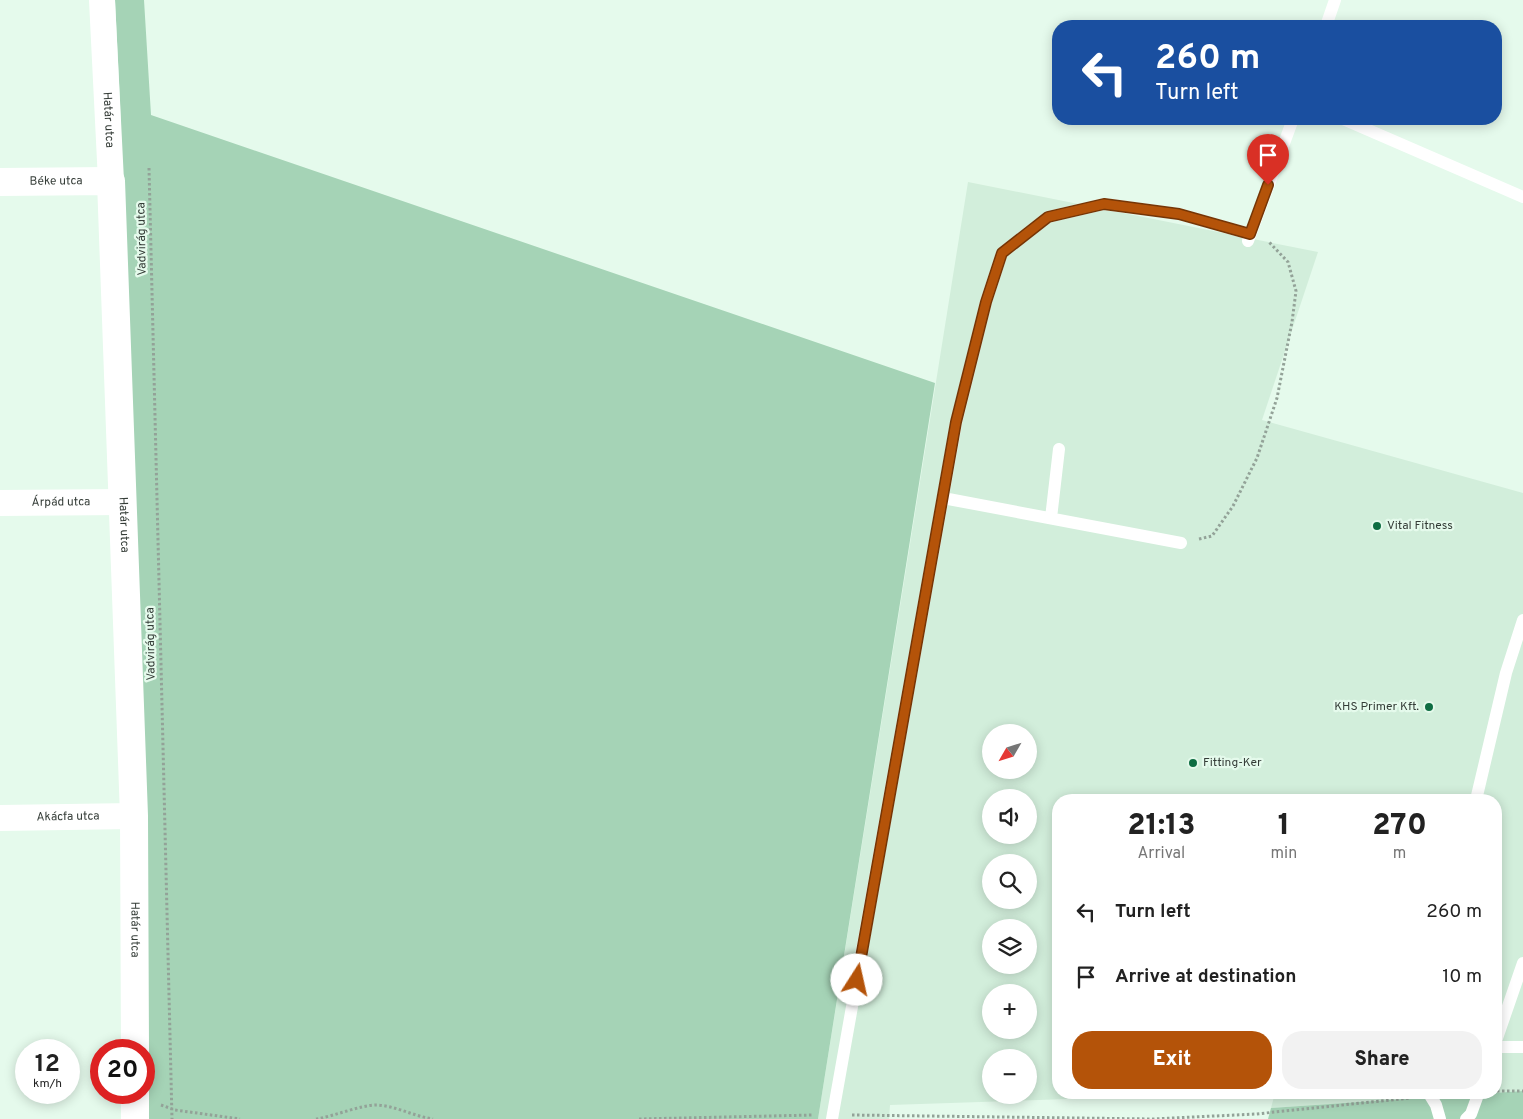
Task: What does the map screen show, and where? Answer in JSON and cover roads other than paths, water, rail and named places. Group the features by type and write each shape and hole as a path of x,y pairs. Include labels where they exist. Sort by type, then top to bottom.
{"street":[{"name":"Határ utca","path":"102,0 111,182 134,816 135,1039"},
{"name":"Béke utca","path":"0,182 111,182"},
{"name":"Árpád utca","path":"0,502 123,502"},
{"name":"Akácfa utca","path":"0,818 134,816"}],"lane":[{"path":"1328,20 1335,0"},
{"path":"832,1117 956,422 986,302 1002,253 1048,217 1104,204 1179,214 1249,238 1291,125"},
{"path":"1357,125 1523,197"},
{"path":"1050,518 1060,449"},
{"path":"943,498 1181,543"},
{"path":"1477,794 1506,673 1523,620"},
{"path":"1502,1024 1523,963"},
{"path":"1502,1046 1523,1047"},
{"path":"1431,1099 1440,1119"},
{"path":"1466,1119 1471,1114 1476,1099"}],"place":[{"name":"Vital Fitness","path":"1377,526"},
{"name":"KHS Primer Kft.","path":"1429,707"},
{"name":"Fitting-Ker","path":"1193,763"}]}
